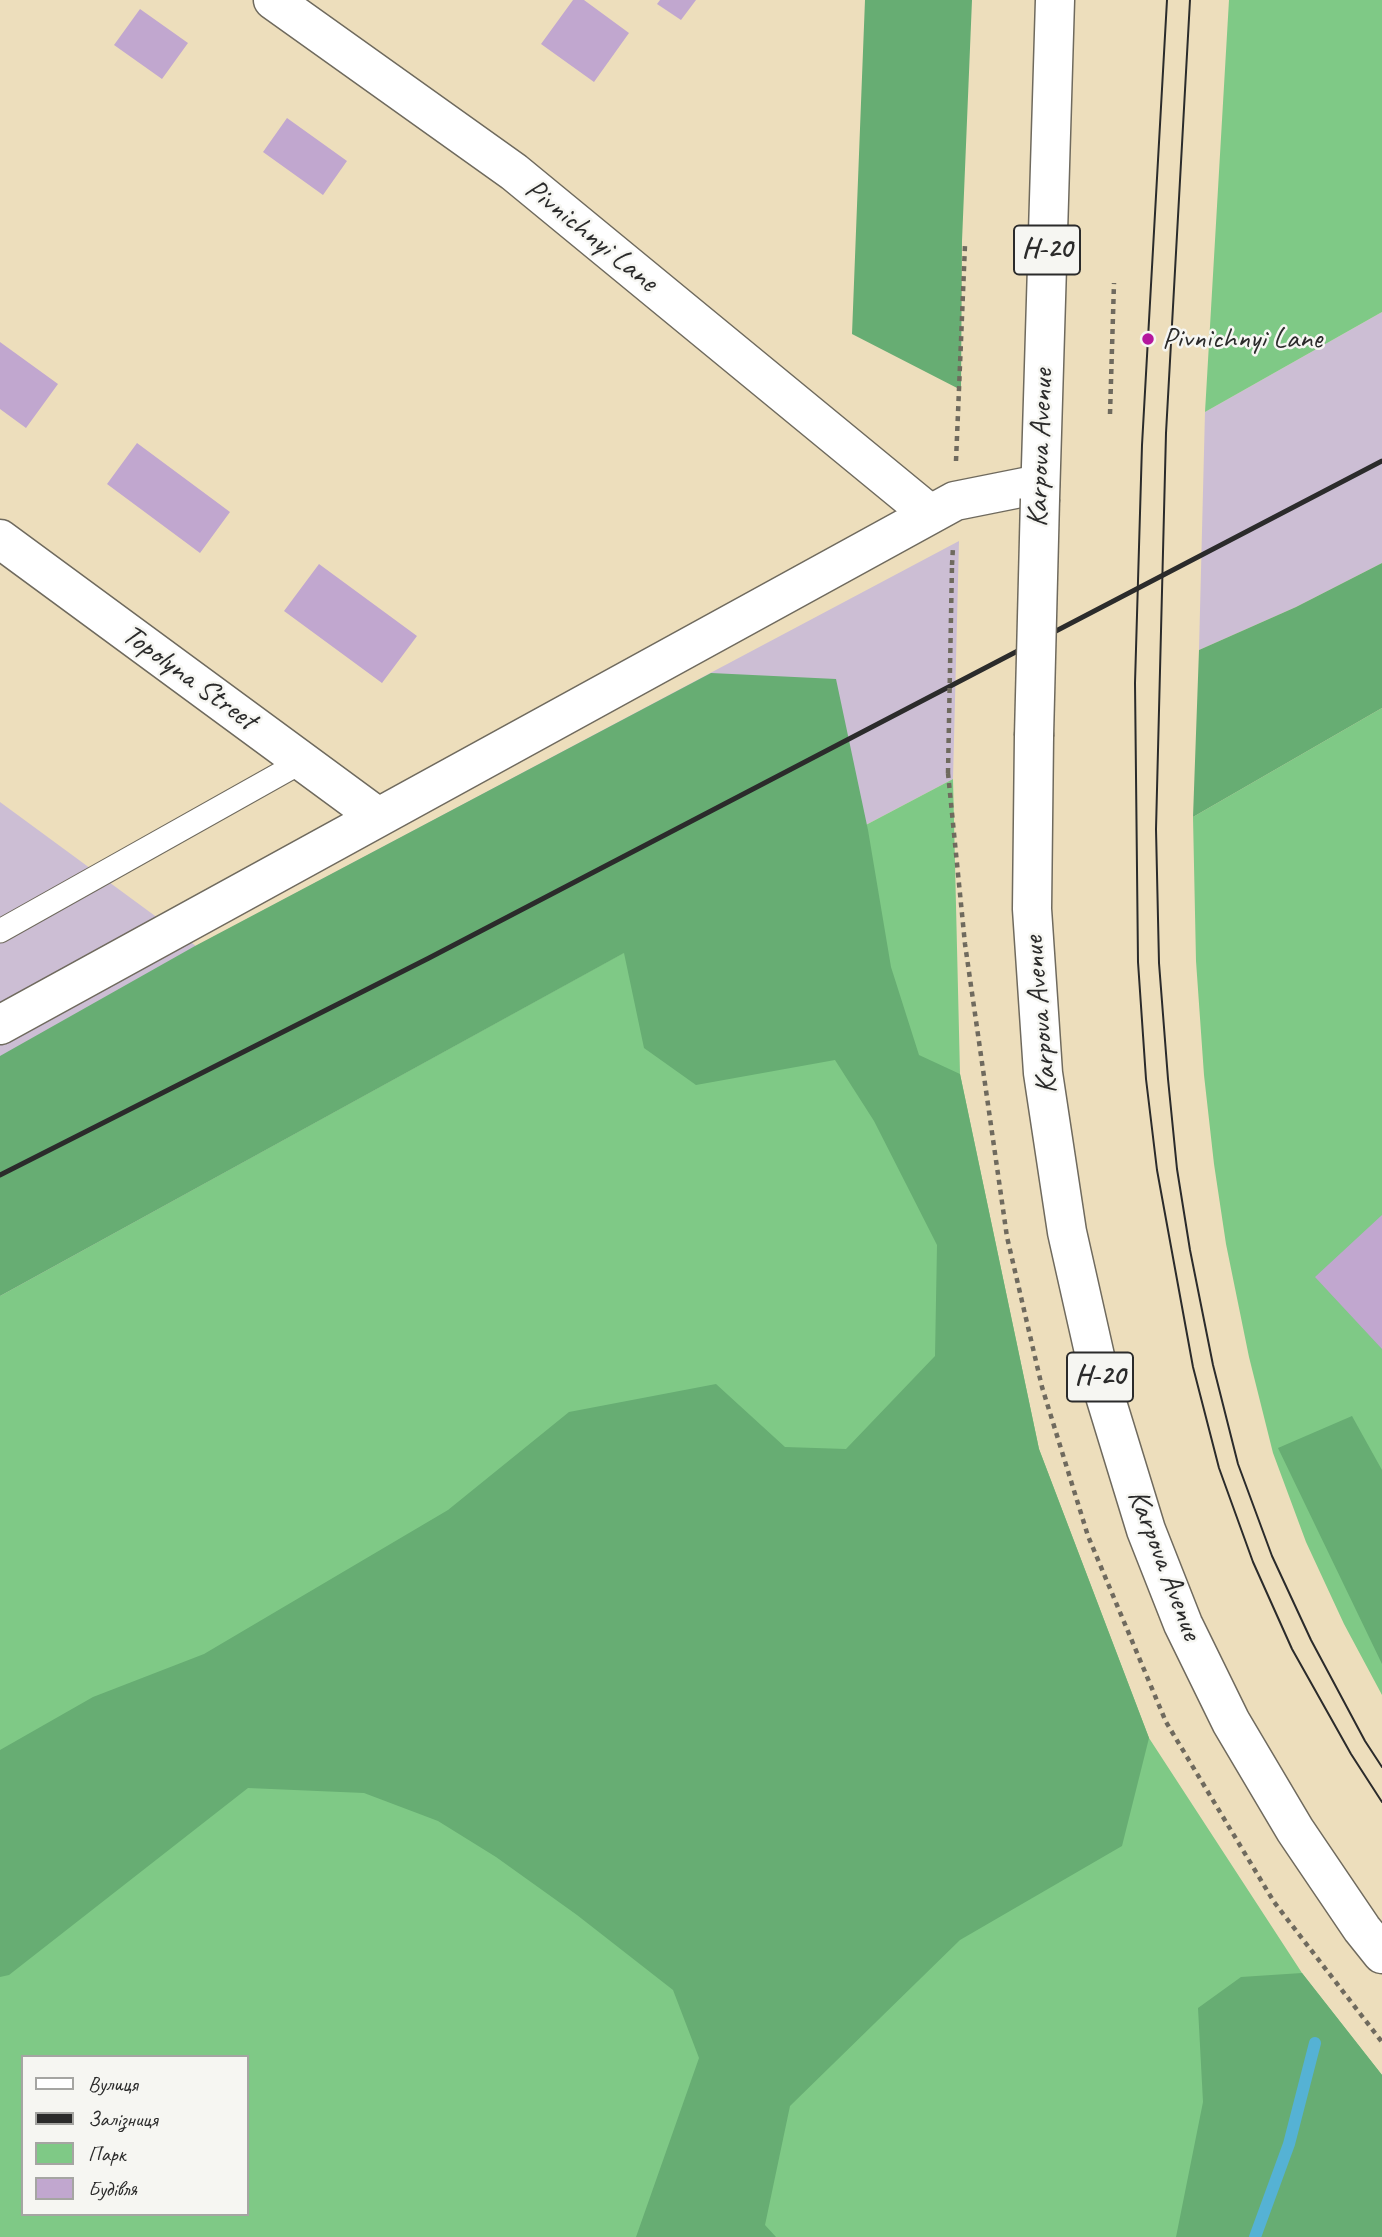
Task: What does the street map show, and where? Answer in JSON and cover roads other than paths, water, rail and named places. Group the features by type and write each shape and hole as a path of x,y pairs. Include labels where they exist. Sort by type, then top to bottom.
{"street":[{"name":"Pivnichnyi Lane","path":"273,0 514,172 942,507"},
{"name":"Karpova Avenue","path":"1055,0 1040,492 1032,909 1043,1073 1067,1232 1101,1382 1146,1530 1183,1624 1231,1722 1295,1830 1382,1954"},
{"path":"0,1026 942,507 1040,492"},
{"name":"Topolyna Street","path":"0,539 378,817"}],"lane":[{"path":"0,931 303,761"}],"waterway":[{"path":"1255,2237 1289,2144 1315,2043"}],"tram line":[{"path":"1167,0 1142,445 1135,683 1138,962 1146,1079 1157,1170 1193,1367 1219,1468 1253,1562 1292,1649 1351,1754 1382,1802"},
{"path":"1190,0 1166,433 1156,829 1159,963 1177,1169 1213,1365 1238,1464 1272,1556 1311,1640 1365,1741 1382,1767"}],"railway":[{"path":"0,1175 429,958 1382,461"}],"place":[{"name":"Pivnichnyi Lane","path":"1148,339"}]}
